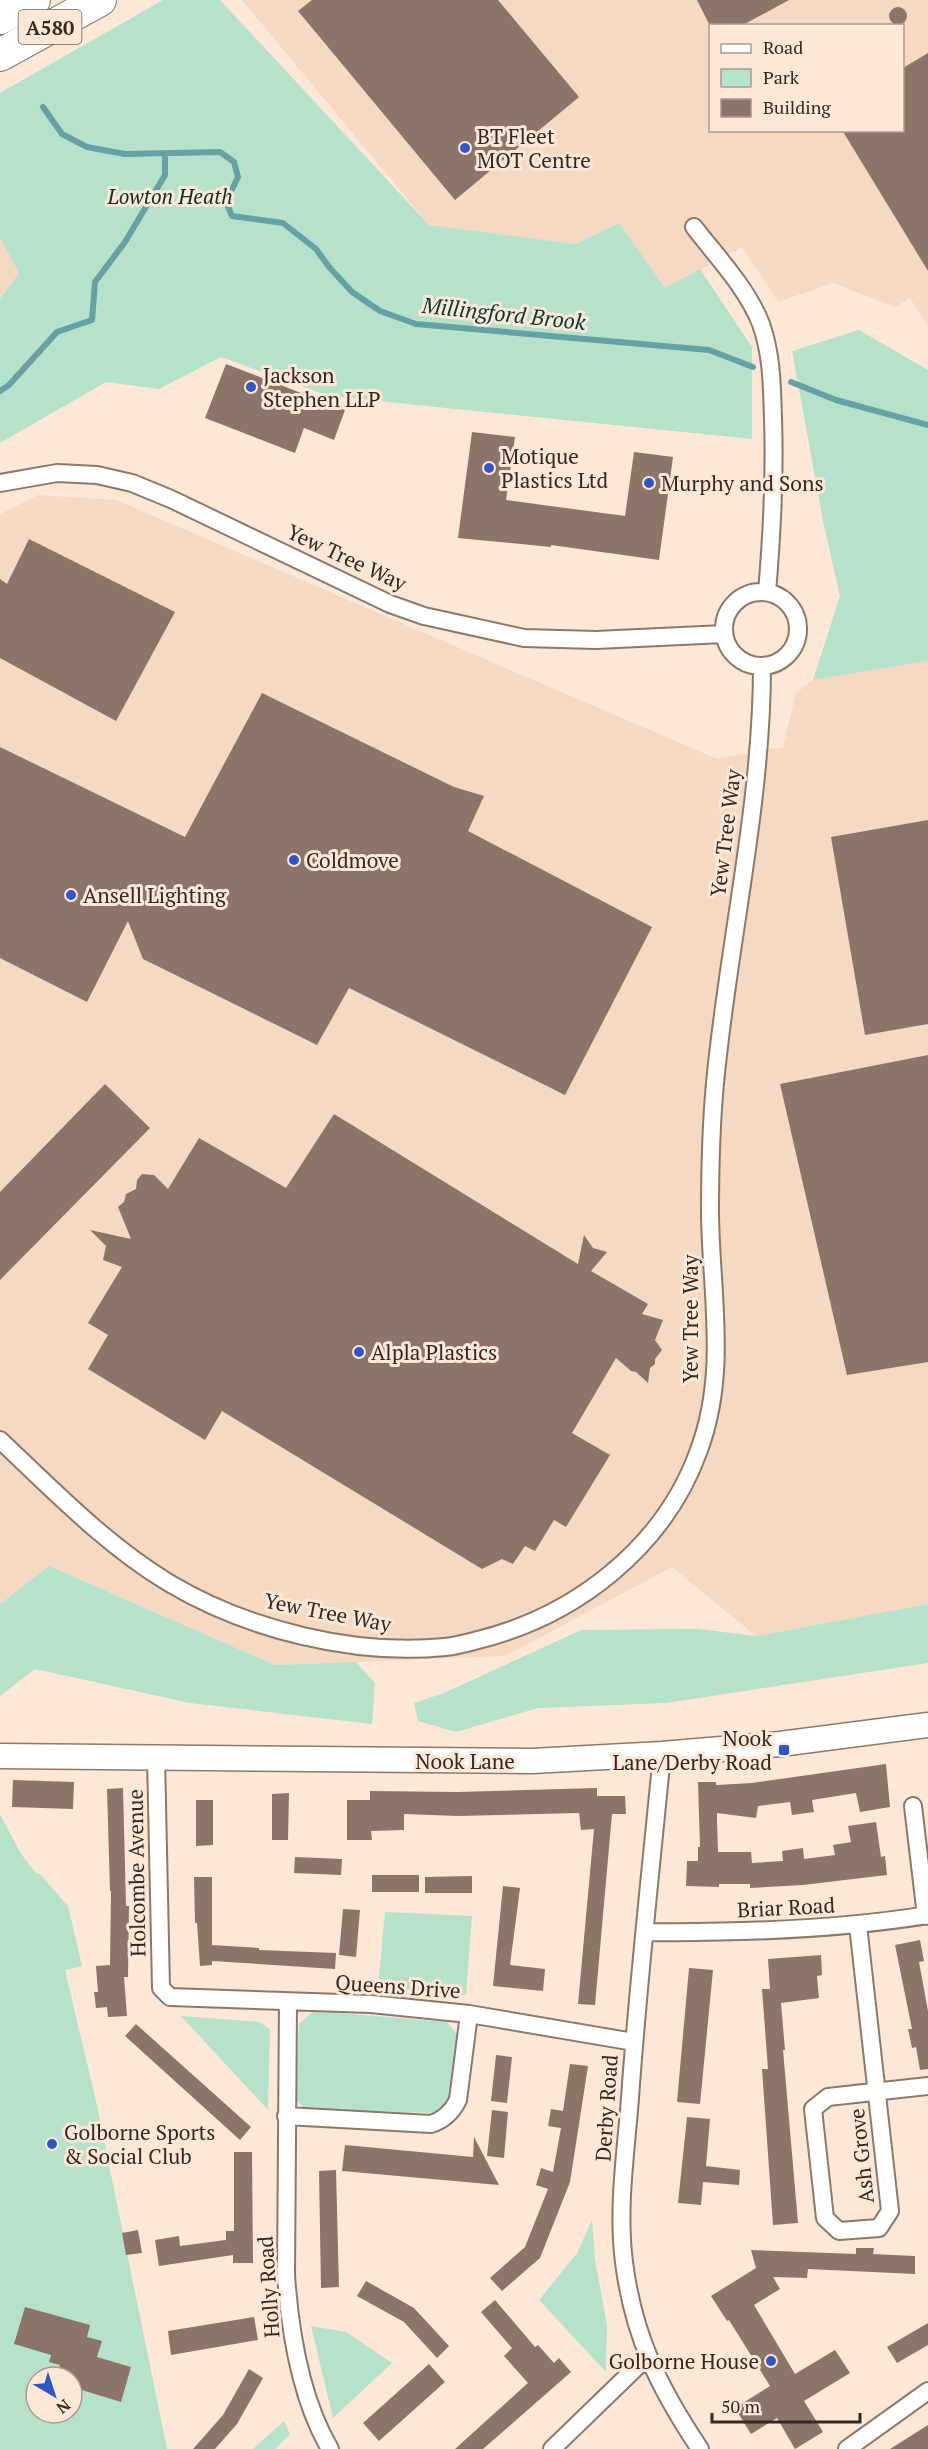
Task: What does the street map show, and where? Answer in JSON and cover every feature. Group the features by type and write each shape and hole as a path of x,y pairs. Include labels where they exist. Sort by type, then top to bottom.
{"highway":[{"name":"A580","path":"0,18 34,0"},
{"name":"A580","path":"0,55 100,0"}],"street":[{"path":"694,227 747,299 760,323 768,350 772,377 775,461 767,592"},
{"name":"Yew Tree Way","path":"0,483 57,473 97,475 132,483 171,499 390,604 424,615 524,638 596,640 724,634"},
{"path":"767,592 789,603 798,627 797,638 792,649 784,658 762,666 741,661 727,645 724,634 724,623 735,602 744,595 767,592"},
{"name":"Yew Tree Way","path":"0,1440 102,1534 169,1583 220,1608 275,1629 337,1641 398,1649 450,1647 510,1632 570,1604 611,1575 638,1548 676,1498 699,1452 710,1414 717,1356 717,1303 710,1216 715,1083 759,747 762,715 762,666"},
{"name":"Nook Lane","path":"0,1756 532,1761 662,1754 780,1744 928,1725"},
{"name":"Derby Road","path":"662,1754 634,2042 622,2199 622,2234 624,2263 637,2325 647,2358 665,2394 700,2449"},
{"name":"Holcombe Avenue","path":"156,1757 160,1988"},
{"path":"913,1806 927,1916"},
{"name":"Briar Road","path":"645,1932 737,1933 858,1925 927,1916"},
{"name":"Ash Grove","path":"858,1925 878,2091 890,2211 879,2228 839,2231 825,2218 813,2109 828,2097 878,2091"},
{"name":"Queens Drive","path":"160,1988 170,1997 371,2004 469,2014 634,2042"},
{"name":"Holly Road","path":"288,2002 286,2275 289,2318 314,2417 330,2449"},
{"path":"286,2116 431,2124 438,2121 453,2110 458,2100 469,2014"},
{"path":"878,2091 928,2086"},
{"path":"552,2449 647,2358"},
{"path":"847,2449 928,2391"}],"shaded area":[{"path":"242,0 928,0 928,326 910,298 896,307 833,283 778,302 742,247 665,289 619,223 576,244 429,225"},
{"path":"0,238 19,273 0,299"},
{"path":"38,495 116,500 717,759 783,747 796,693 813,680 928,661 928,1604 756,1636 672,1567 505,1656 275,1665 49,1566 0,1604 0,514"}],"green space":[{"name":"Lowton Heath","path":"163,0 220,0 429,225 576,244 619,223 665,288 700,269 752,347 752,439 329,396 221,357 159,389 106,382 0,443 0,299 19,273 0,238 0,93"},
{"path":"859,330 928,370 928,661 813,680 840,596 824,526 792,351"},
{"path":"49,1566 275,1665 356,1662 375,1683 372,1724 190,1703 35,1669 0,1696 0,1604"},
{"path":"928,1604 928,1663 666,1703 538,1708 456,1732 418,1721 414,1703 444,1693 581,1630 698,1629 756,1636"},
{"name":"Golborne Sports & Social Club","path":"0,1814 21,1854 68,1906 82,1966 65,1970 96,2101 167,2449 0,2449"},
{"path":"385,1912 472,1916 466,1995 378,1987"},
{"path":"314,2011 447,2022 459,2037 451,2101 436,2113 305,2109 294,2097 299,2024"},
{"path":"181,2016 259,2022 270,2029 268,2110"},
{"path":"592,2220 595,2260 607,2325 606,2372 539,2300 577,2253"},
{"path":"311,2326 346,2332 392,2363 333,2418"},
{"path":"284,2421 290,2434 275,2449 253,2449"}],"building":[{"name":"BT Fleet MOT Centre","path":"312,0 498,0 579,97 455,200 298,11"},
{"path":"697,0 789,0 745,24 709,24"},
{"path":"894,7 902,7 907,12 907,20 904,24 892,24 889,20 889,12"},
{"path":"928,53 928,271 843,132 904,132 904,67"},
{"name":"Jackson Stephen LLP","path":"226,364 345,410 334,440 304,428 295,453 205,418"},
{"path":"472,432 515,437 506,500 625,516 634,452 673,457 659,560 551,545 551,547 458,538"},
{"path":"29,539 175,612 116,721 0,658 0,579 7,584"},
{"path":"262,693 454,787 484,796 468,831 652,927 565,1095 349,988 317,1045 143,959 128,921 87,1002 0,958 0,747 185,837"},
{"path":"928,820 928,1024 865,1035 831,837"},
{"path":"928,1055 928,1362 847,1375 780,1084"},
{"path":"105,1084 150,1128 0,1280 0,1192"},
{"name":"Alpla Plastics","path":"334,1114 578,1264 584,1235 593,1248 607,1252 591,1271 648,1304 642,1314 663,1320 655,1340 662,1350 655,1359 655,1364 650,1368 648,1383 616,1358 572,1433 610,1455 566,1527 554,1520 535,1551 525,1546 513,1564 502,1559 482,1569 222,1411 205,1440 88,1369 108,1335 88,1323 122,1267 103,1260 106,1246 90,1230 131,1239 118,1207 124,1202 126,1194 136,1189 137,1180 142,1174 154,1175 168,1189 199,1138 286,1188"},
{"path":"886,1764 890,1807 860,1812 856,1793 812,1800 814,1812 792,1815 790,1802 758,1806 756,1818 717,1813 717,1820 718,1852 751,1852 752,1863 783,1861 782,1851 803,1848 804,1859 835,1855 833,1845 851,1842 848,1826 876,1822 881,1857 885,1856 887,1875 803,1885 750,1888 750,1884 719,1884 719,1887 686,1886 687,1861 698,1861 698,1847 700,1847 698,1782 716,1782 716,1785 752,1783"},
{"path":"13,1780 74,1782 73,1809 12,1807"},
{"path":"123,1788 126,1906 129,1906 128,1977 124,1977 127,2016 108,2017 107,2007 96,2008 94,1992 98,1992 96,1966 110,1965 111,1891 107,1789"},
{"path":"597,1788 597,1796 625,1796 626,1814 612,1814 595,2005 578,2004 594,1829 581,1830 579,1813 458,1816 404,1814 404,1830 371,1831 372,1840 347,1840 347,1800 370,1800 370,1791 458,1792"},
{"path":"289,1793 288,1840 272,1840 272,1794"},
{"path":"196,1800 213,1800 213,1845 196,1846"},
{"path":"295,1857 342,1859 341,1875 294,1873"},
{"path":"372,1875 419,1875 419,1892 372,1892"},
{"path":"472,1876 472,1893 425,1893 425,1877"},
{"path":"194,1877 212,1877 212,1945 259,1948 259,1950 336,1953 335,1969 212,1961 212,1965 200,1966 197,1923 195,1923"},
{"path":"503,1886 520,1888 510,1965 545,1969 543,1991 493,1986"},
{"path":"343,1909 360,1910 356,1957 339,1955"},
{"path":"920,1940 924,1961 919,1962 928,2011 928,2069 920,2070 916,2047 912,2048 908,2029 912,2029 895,1945"},
{"path":"821,1955 822,1975 817,1976 819,1998 781,2003 798,2223 773,2225 762,2069 768,2069 762,1989 770,1989 768,1959"},
{"path":"689,1968 713,1970 700,2104 677,2102"},
{"path":"136,2024 251,2127 240,2140 125,2036"},
{"path":"496,2055 512,2057 507,2103 491,2101"},
{"path":"570,2064 588,2066 570,2182 540,2258 502,2291 490,2278 525,2247 548,2189 536,2185 541,2168 553,2172 561,2128 548,2126 551,2109 563,2111"},
{"path":"492,2110 508,2112 504,2158 487,2156"},
{"path":"687,2117 710,2119 706,2166 740,2170 739,2185 703,2182 701,2205 678,2203"},
{"path":"474,2137 499,2185 342,2171 345,2145 473,2157"},
{"path":"234,2152 252,2152 253,2263 233,2263 233,2255 159,2266 155,2240 179,2236 180,2246 226,2240 226,2231 234,2231"},
{"path":"336,2170 339,2287 321,2288 319,2171"},
{"path":"138,2230 142,2253 126,2255 122,2233"},
{"name":"Golborne House","path":"856,2248 874,2248 873,2254 915,2256 915,2274 808,2269 807,2278 773,2277 780,2289 754,2305 795,2374 835,2350 850,2373 804,2401 823,2432 795,2449 777,2418 751,2434 735,2408 770,2386 729,2320 727,2321 711,2296 756,2268 751,2250 856,2254"},
{"path":"366,2281 414,2308 449,2346 437,2358 404,2322 357,2296"},
{"path":"495,2300 535,2347 538,2345 554,2363 559,2358 571,2372 483,2449 455,2449 528,2383 504,2356 512,2348 481,2312"},
{"path":"25,2307 90,2325 87,2337 102,2341 97,2357 131,2367 121,2402 84,2391 84,2365 60,2365 49,2362 51,2355 14,2344"},
{"path":"254,2317 258,2340 171,2355 168,2331"},
{"path":"928,2323 928,2345 897,2363 887,2347"},
{"path":"429,2364 445,2382 379,2441 363,2423"},
{"path":"249,2369 263,2378 237,2424 215,2449 193,2449 223,2415"},
{"path":"928,2425 928,2449 890,2449"}],"waterway":[{"name":"Millingford Brook","path":"43,107 62,134 87,147 125,154 220,152 234,162 238,177 226,202 232,216 283,223 316,249 352,292 380,311 416,324 709,350 753,367"},
{"path":"0,391 9,385 57,332 92,320 95,282 125,242 165,175 165,153"},
{"name":"Millingford Brook","path":"791,382 836,400 928,425"}],"place":[{"name":"BT Fleet MOT Centre","path":"465,148"},
{"name":"Jackson Stephen LLP","path":"251,387"},
{"name":"Motique Plastics Ltd","path":"489,468"},
{"name":"Murphy and Sons","path":"649,483"},
{"name":"Coldmove","path":"294,860"},
{"name":"Ansell Lighting","path":"71,895"},
{"name":"Alpla Plastics","path":"359,1352"},
{"name":"Nook Lane/Derby Road","path":"784,1750"},
{"name":"Golborne Sports & Social Club","path":"52,2144"},
{"name":"Golborne House","path":"771,2361"}]}
